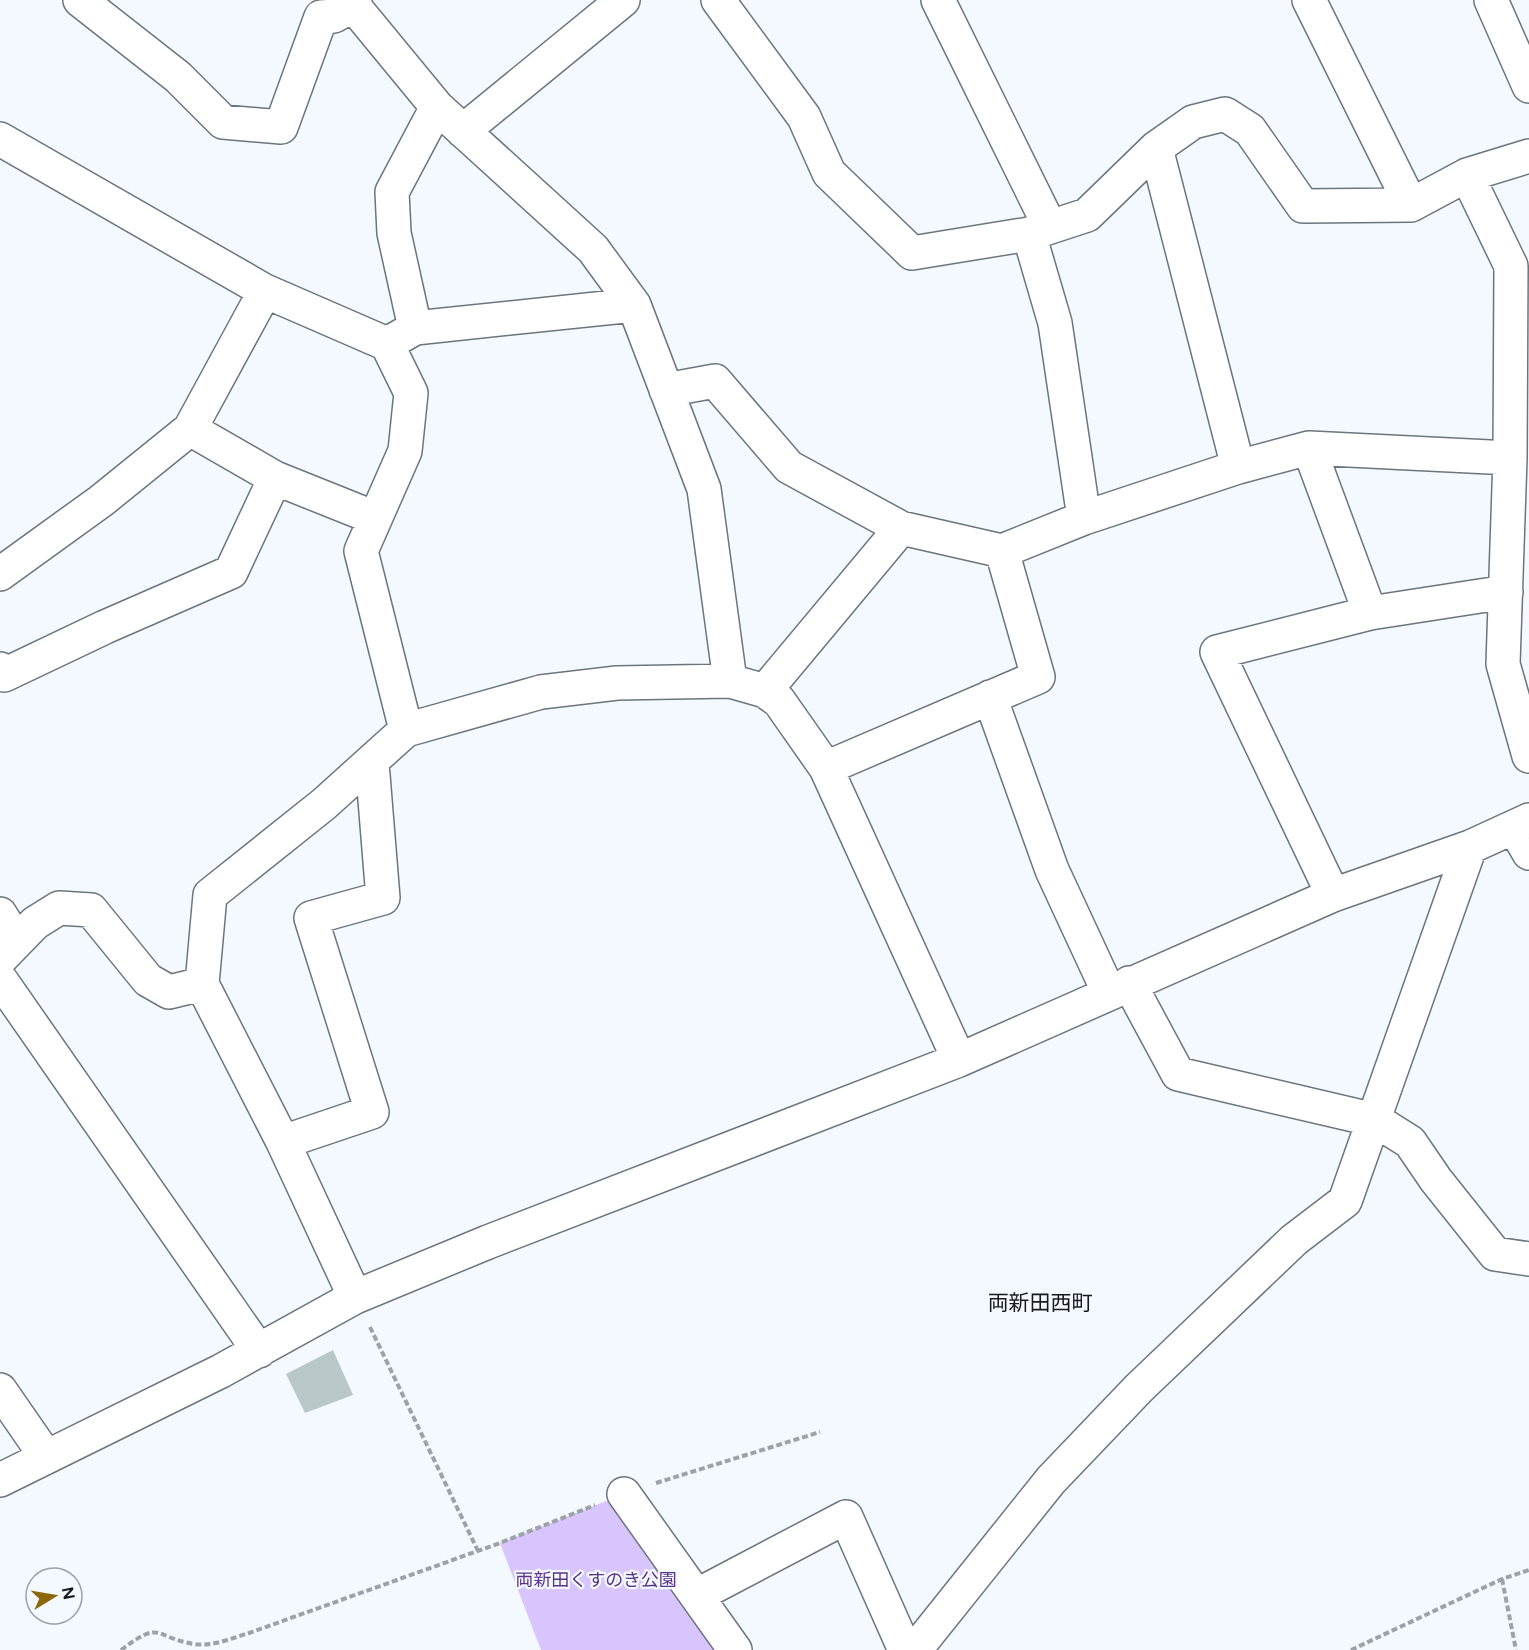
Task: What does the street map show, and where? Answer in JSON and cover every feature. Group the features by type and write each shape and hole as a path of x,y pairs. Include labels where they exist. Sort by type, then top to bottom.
{"street":[{"path":"80,0 178,76 223,122 281,127 321,17 334,16 354,2 437,107 593,249 634,305 704,489 730,681"},
{"path":"463,131 623,0"},
{"path":"717,0 804,117 829,173 912,253 1039,230 1087,215 1156,148 1193,122 1225,114 1250,130 1303,206 1411,205 1467,176 1529,156"},
{"path":"938,0 1039,230 1084,518"},
{"path":"1309,0 1411,205"},
{"path":"1491,0 1529,86"},
{"path":"415,327 394,232 392,192 437,107"},
{"path":"0,139 265,291 387,344 411,393 405,451 361,551 406,730"},
{"path":"1156,148 1238,467"},
{"path":"1467,176 1511,266 1517,450 1503,664 1529,756"},
{"path":"0,574 101,501 190,429 265,291"},
{"path":"387,344 415,327 634,305"},
{"path":"666,390 715,381 789,467 901,528 1002,551 1084,518 1238,467 1309,448 1517,450"},
{"path":"190,429 275,478 375,518"},
{"path":"1309,448 1370,613"},
{"path":"0,669 4,675 105,627 231,572 275,478"},
{"path":"765,691 901,528"},
{"path":"826,768 1038,677 1002,551"},
{"path":"1333,895 1217,652 1370,613 1506,592"},
{"path":"356,1297 283,1142 202,984 210,895 372,763 406,730 541,692 617,682 730,681 765,691 779,701 826,768 959,1060"},
{"path":"990,697 1052,870 1119,988 1178,1074 1375,1120 1410,1142 1436,1180 1495,1254 1529,1259"},
{"path":"283,1142 372,1112 310,918 383,898 372,763"},
{"path":"0,1480 45,1455 259,1351 356,1297 488,1242 959,1060 1333,895 1470,848 1524,833"},
{"path":"915,1650 1051,1480 1139,1388 1294,1240 1345,1201 1470,848"},
{"path":"9,950 35,923 59,908 91,910 148,980 169,992 202,984"},
{"path":"0,914 9,950"},
{"path":"0,979 259,1351"},
{"path":"0,1390 45,1455"},
{"path":"624,1494 735,1650"},
{"path":"711,1588 846,1516 905,1650"}],"path":[{"path":"356,1297 478,1551"},
{"path":"121,1650 146,1632 160,1633 193,1644 209,1645 249,1633 478,1551 624,1494 820,1432"},
{"path":"1351,1650 1502,1579 1529,1570"},
{"path":"1502,1579 1516,1650"}],"green space":[{"name":"両新田くすのき公園","path":"624,1494 735,1650 541,1650 500,1543"}],"building":[{"path":"333,1350 353,1395 305,1413 286,1374"}],"district":[{"name":"両新田西町","path":"1040,1303"}]}
